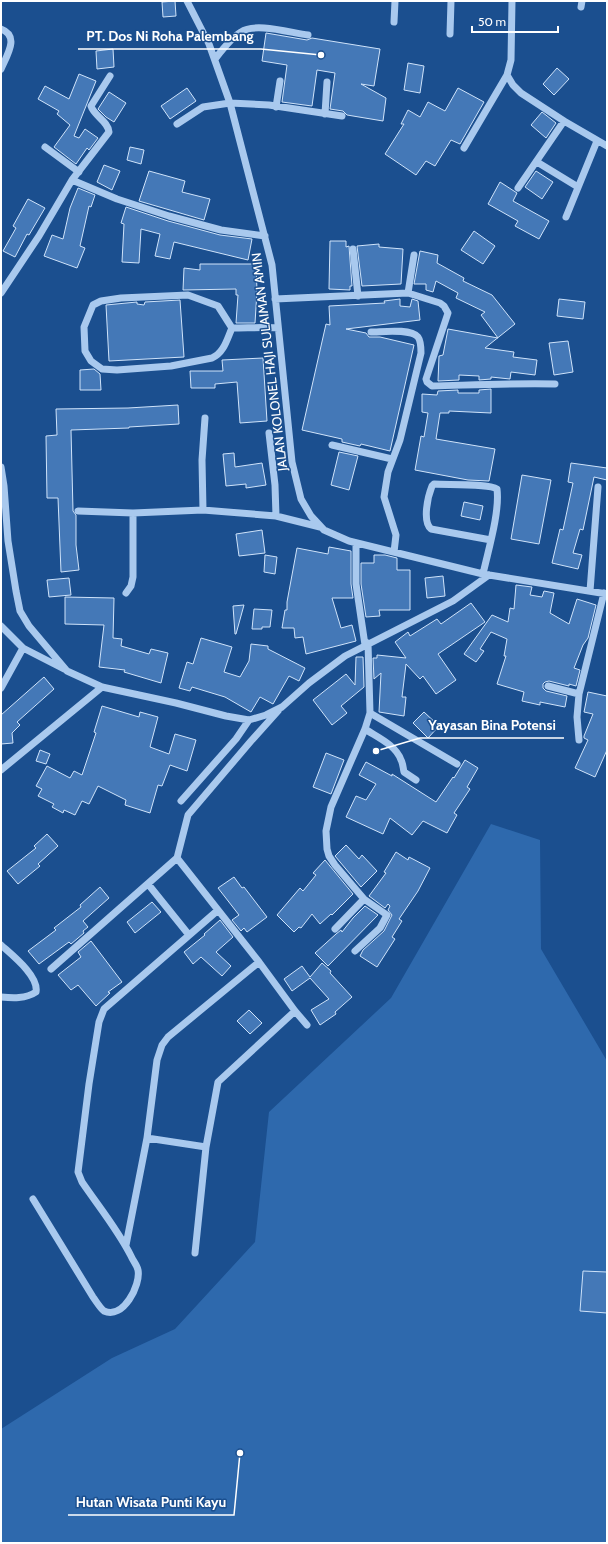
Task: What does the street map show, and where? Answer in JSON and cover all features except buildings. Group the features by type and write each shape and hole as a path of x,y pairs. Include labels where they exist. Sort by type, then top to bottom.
{"street":[{"name":"JALAN KOLONEL HAJI SULAIMAN AMIN","path":"187,1 209,44 230,103 272,265 292,462 301,499 311,516 324,530 356,543 486,574 590,590 605,594"},
{"path":"394,22 395,1"},
{"path":"450,34 451,1"},
{"path":"464,148 507,75 511,60 512,1"},
{"path":"215,59 223,48 241,31 259,28 308,35"},
{"path":"1,29 8,32 11,37 11,44 1,69"},
{"path":"507,75 513,85 521,93 564,121 607,146"},
{"path":"1,293 39,236 72,180 108,132 108,127 94,112 91,106 110,76"},
{"path":"276,107 280,81"},
{"path":"324,114 327,82"},
{"path":"177,124 203,107 230,103 276,107 342,116"},
{"path":"518,188 564,121"},
{"path":"566,217 597,141"},
{"path":"45,147 79,172"},
{"path":"537,162 578,187"},
{"path":"72,180 117,199 170,216 221,230 265,236"},
{"path":"353,249 358,296"},
{"path":"408,293 414,255"},
{"path":"276,299 408,293 440,304 444,306 448,313 426,379 432,386 519,383 555,384"},
{"path":"188,295 218,306 232,328 222,351 217,356 170,366 117,370 102,369 91,360 85,351 84,327 93,305 101,301 121,298 188,295"},
{"path":"232,328 278,328"},
{"path":"371,332 412,333 418,338 421,345 421,353 400,440 392,459 384,497 396,535 394,552"},
{"path":"203,510 202,460 204,418"},
{"path":"269,433 275,485 276,516"},
{"path":"332,445 392,459"},
{"path":"1,467 8,540 20,611 29,626 67,671"},
{"path":"51,968 177,858 188,815 251,740 282,707 309,683 345,656 453,601 486,574 495,520 496,488 434,484 432,486 426,507 427,523 431,529 491,540"},
{"path":"590,590 598,487"},
{"path":"78,511 133,513 203,510 276,516 320,527"},
{"path":"126,593 131,586 133,577 133,513"},
{"path":"355,952 380,928 387,916 364,899 335,865 329,856 327,848 326,831 331,807 365,729 370,713 366,644 356,584 356,543"},
{"path":"579,740 577,717 579,694 605,594"},
{"path":"1,626 23,648 102,687 249,720 266,715 282,707"},
{"path":"1,688 23,648"},
{"path":"548,686 579,694"},
{"path":"1,770 102,687"},
{"path":"370,713 457,764"},
{"path":"181,801 236,739 249,720"},
{"path":"365,729 389,744 401,760 404,772 416,780"},
{"path":"177,858 307,1025"},
{"path":"148,884 189,934"},
{"path":"335,929 364,899"},
{"path":"33,1199 102,1310 115,1312 124,1307 130,1300 138,1274 137,1268 126,1245 82,1182 78,1172 89,1084 99,1022 104,1009 217,911"},
{"path":"1,945 32,975 37,988 36,992 27,996 13,998 1,997"},
{"path":"126,1245 147,1138 157,1060 162,1045 168,1037 259,962"},
{"path":"195,1253 206,1147 218,1082 295,1011"},
{"path":"147,1138 206,1147"}],"shaded area":[{"path":"491,824 540,840 541,949 607,1061 607,1543 1,1543 1,1429 112,1358 175,1329 255,1242 269,1112 391,998"}],"place":[{"name":"PT. Dos Ni Roha Palembang","path":"321,55"},
{"name":"Yayasan Bina Potensi","path":"376,751"},
{"name":"Hutan Wisata Punti Kayu","path":"240,1453"}]}
